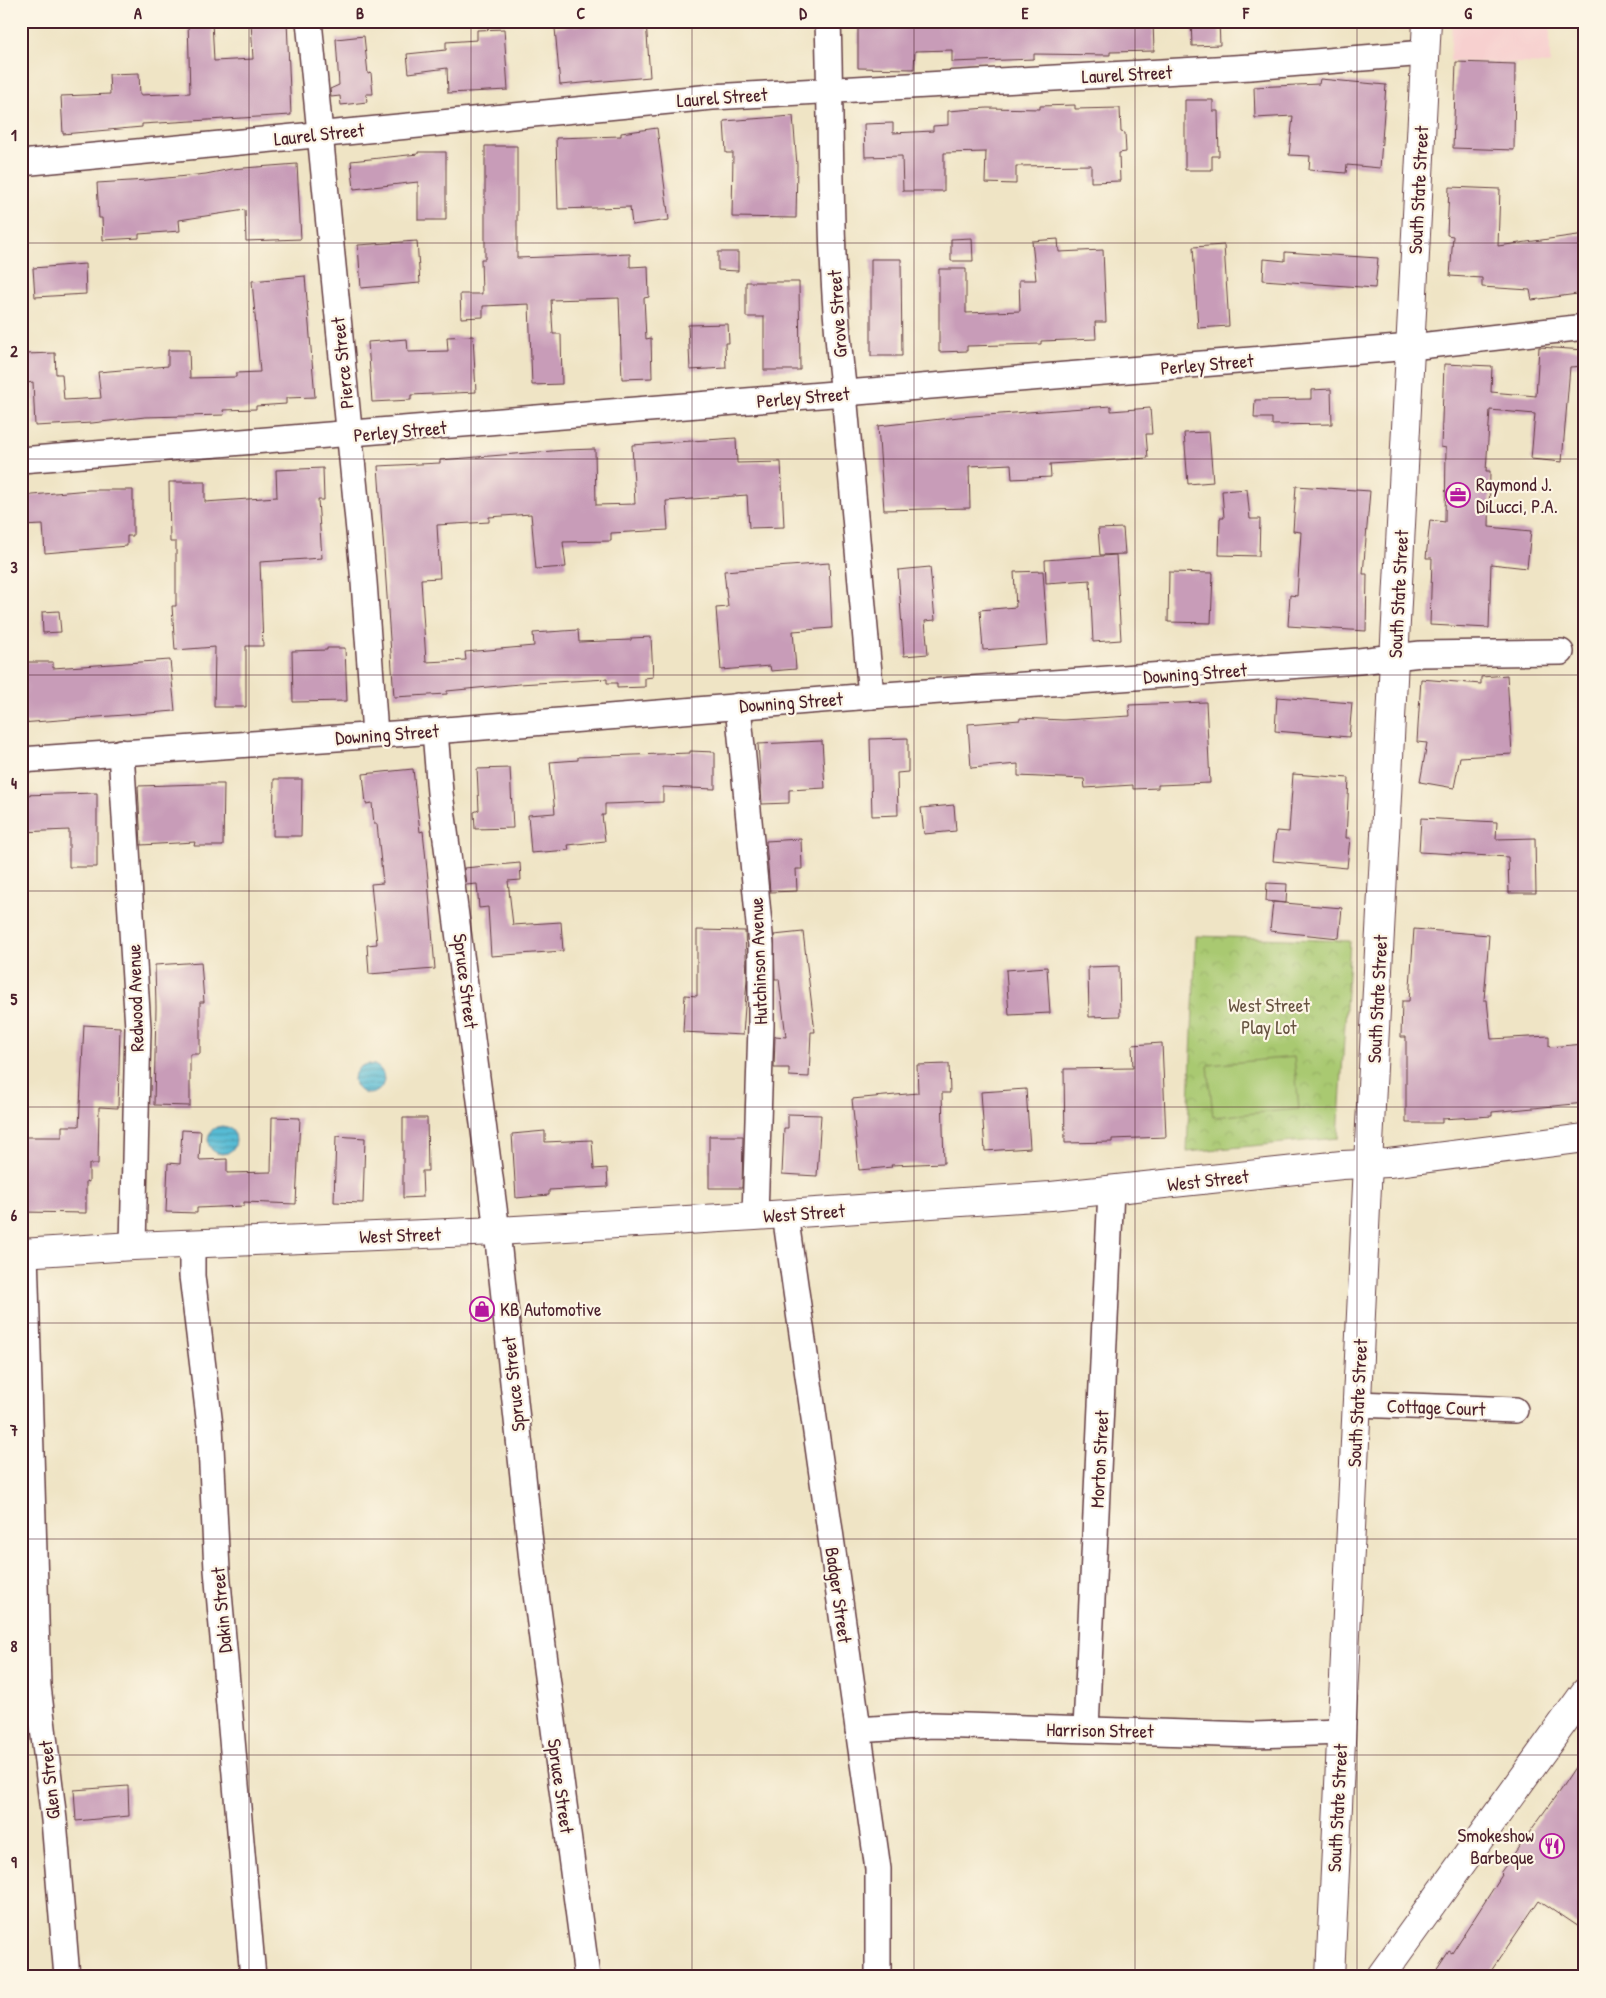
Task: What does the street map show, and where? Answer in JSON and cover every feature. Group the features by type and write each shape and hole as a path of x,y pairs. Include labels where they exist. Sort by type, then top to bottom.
{"street":[{"name":"Pierce Street","path":"309,21 364,582 375,734"},
{"name":"Grove Street","path":"828,21 830,190 838,351 844,394 871,696"},
{"name":"South State Street","path":"1330,1977 1368,1164 1427,21"},
{"name":"Laurel Street","path":"21,163 712,97 1251,67 1425,53"},
{"name":"Perley Street","path":"21,460 349,435 1411,347 1585,326"},
{"name":"Downing Street","path":"21,760 435,731 738,706 1394,658 1421,654 1561,652"},
{"name":"Hutchinson Avenue","path":"738,706 761,945 761,1026 755,1216"},
{"name":"Spruce Street","path":"435,731 440,793 497,1231 533,1571 587,1977"},
{"name":"Redwood Avenue","path":"121,752 138,1028 133,1246"},
{"name":"West Street","path":"23,1252 497,1231 785,1214 1111,1190 1500,1150 1585,1138"},
{"name":"Morton Street","path":"1086,1729 1111,1190"},
{"name":"Badger Street","path":"785,1214 878,1869 878,1977"},
{"name":"Dakin Street","path":"192,1244 192,1276 210,1426 217,1570 253,1977"},
{"name":"Glen Street","path":"23,1252 38,1686 54,1820 67,1977"},
{"name":"Cottage Court","path":"1357,1404 1515,1410"},
{"path":"1380,1977 1585,1692"},
{"name":"Harrison Street","path":"858,1730 932,1725 1253,1735 1341,1732"}],"shaded area":[{"path":"1452,21 1550,21 1550,64 1450,61"}],"green space":[{"name":"West Street Play Lot","path":"1196,936 1350,941 1338,1138 1187,1152"},
{"path":"1294,1057 1299,1109 1213,1117 1208,1065"}],"water":[{"path":"369,1064 380,1068 384,1079 380,1090 369,1094 358,1090 354,1079 358,1068"},
{"path":"222,1126 232,1130 236,1140 232,1150 222,1154 212,1150 208,1140 212,1130"}],"building":[{"path":"188,21 212,21 214,61 253,59 251,21 287,21 291,115 142,124 142,127 63,134 61,96 110,94 109,74 139,73 140,95 190,93"},
{"path":"612,21 646,21 650,77 560,85 555,28"},
{"path":"993,21 1153,21 1154,51 1110,52 1110,55 1034,54 1034,59 952,62 952,50 915,51 914,69 858,68 858,27 993,24"},
{"path":"1191,21 1219,21 1220,45 1192,46"},
{"path":"504,29 508,90 448,93 447,68 409,73 407,54 446,50 446,42 477,40 477,30"},
{"path":"364,36 368,74 371,73 373,94 366,94 367,102 341,105 340,96 331,97 330,89 339,85 336,39"},
{"path":"1456,62 1515,64 1514,150 1453,148"},
{"path":"1320,79 1386,85 1380,168 1347,165 1346,173 1309,170 1310,156 1289,155 1293,116 1255,118 1254,87 1319,84"},
{"path":"1185,100 1213,100 1213,111 1218,111 1219,156 1212,156 1212,170 1185,170"},
{"path":"1075,105 1075,109 1120,108 1121,132 1125,133 1126,152 1119,153 1120,181 1091,182 1091,165 1016,166 1016,184 985,183 986,152 944,153 944,191 903,191 902,156 865,157 864,124 893,123 893,133 933,131 933,126 948,125 948,111 987,108 1040,109 1040,106"},
{"path":"793,116 797,165 796,218 732,217 733,153 726,153 724,121"},
{"path":"657,128 669,220 632,225 630,207 558,209 556,138 621,136 621,133"},
{"path":"485,146 517,146 517,258 630,254 630,267 648,266 649,297 644,298 646,339 651,338 652,378 622,379 619,298 551,300 553,334 561,334 562,384 532,385 529,304 483,306 483,317 461,318 460,294 482,294 481,259 485,259"},
{"path":"418,152 446,152 446,220 418,220 418,182 354,189 351,161 418,154"},
{"path":"297,164 301,239 246,241 245,210 179,220 180,231 139,234 139,238 103,240 102,218 99,218 97,183 147,180 206,174 231,169"},
{"path":"1449,187 1500,189 1498,246 1585,234 1585,293 1532,300 1530,290 1482,287 1482,278 1450,276 1453,236 1447,235"},
{"path":"972,238 973,261 951,261 951,239"},
{"path":"1058,239 1059,252 1103,250 1106,322 1095,322 1096,339 1041,341 1041,344 967,346 967,351 939,352 939,269 966,269 966,313 1020,311 1019,280 1036,280 1032,241"},
{"path":"417,241 420,283 361,288 358,245"},
{"path":"1224,245 1229,326 1198,328 1193,247"},
{"path":"718,252 738,252 738,271 718,270"},
{"path":"1285,252 1378,258 1375,288 1263,280 1264,259 1285,261"},
{"path":"871,259 901,259 902,356 871,356"},
{"path":"85,264 86,294 35,297 33,268"},
{"path":"305,276 315,397 286,398 286,404 256,406 256,409 223,410 224,415 145,417 92,423 35,426 33,382 27,383 25,354 55,353 56,374 62,374 64,400 101,398 98,372 168,366 168,350 189,350 190,378 236,377 236,373 260,372 252,281"},
{"path":"746,282 799,282 800,370 764,370 764,317 746,317"},
{"path":"728,324 729,343 725,343 726,368 690,370 688,325"},
{"path":"473,336 476,392 411,395 411,400 372,402 368,342 407,339 408,352 448,351 447,337"},
{"path":"1539,347 1585,350 1585,366 1570,367 1562,462 1531,459 1535,414 1490,410 1486,471 1490,471 1489,527 1531,531 1527,568 1491,564 1489,628 1430,625 1432,558 1426,558 1430,520 1445,522 1446,448 1441,447 1444,364 1492,366 1491,392 1536,396"},
{"path":"1331,389 1332,424 1272,425 1272,418 1254,418 1255,400 1311,399 1311,390"},
{"path":"1111,406 1111,411 1150,408 1152,434 1146,434 1148,458 1050,464 1051,477 1012,479 1011,464 969,466 970,508 884,510 878,426 959,417"},
{"path":"1209,432 1213,482 1188,484 1184,433"},
{"path":"736,438 737,463 781,462 784,527 749,528 747,495 666,501 668,530 611,533 611,541 563,542 566,567 536,569 531,514 489,517 489,522 437,525 440,578 421,579 426,662 466,660 465,652 534,646 533,633 578,630 579,642 631,640 631,638 651,637 653,677 645,678 645,687 617,688 617,683 607,683 607,679 519,684 447,691 447,694 394,697 378,466 440,463 440,460 595,449 596,505 635,504 632,445"},
{"path":"323,468 324,500 318,500 322,558 260,562 263,646 246,646 246,707 214,707 215,647 175,650 172,606 176,606 176,542 170,542 169,482 205,482 205,502 277,497 276,470"},
{"path":"1296,486 1370,491 1363,574 1367,574 1366,631 1288,626 1290,595 1297,596 1301,532 1293,531"},
{"path":"1247,489 1250,519 1260,519 1259,556 1219,555 1220,518 1224,518 1222,491"},
{"path":"89,490 133,490 133,536 127,536 127,546 45,553 43,525 21,526 21,496"},
{"path":"1123,528 1125,554 1100,555 1098,529"},
{"path":"1116,555 1121,640 1093,642 1090,580 1046,583 1045,560"},
{"path":"829,563 832,628 793,631 796,669 771,671 770,666 721,670 716,608 728,607 724,571"},
{"path":"930,567 935,620 925,621 928,654 904,656 898,570"},
{"path":"1043,571 1048,645 983,650 980,610 1016,607 1014,572"},
{"path":"1169,572 1213,573 1211,623 1168,622"},
{"path":"59,611 61,632 43,633 42,612"},
{"path":"327,648 345,648 347,701 293,702 292,651 327,650"},
{"path":"170,660 175,711 21,723 21,662 53,662 53,668"},
{"path":"1507,675 1512,754 1460,757 1454,788 1420,782 1427,743 1417,742 1421,679 1481,684 1481,677"},
{"path":"1277,697 1352,703 1349,737 1275,731"},
{"path":"1206,702 1210,783 1158,785 1158,788 1133,789 1133,785 1085,788 1084,779 1018,776 1018,764 971,768 968,724 1020,720 1020,718 1063,720 1130,716 1129,705"},
{"path":"908,738 908,772 897,773 898,815 872,816 870,739"},
{"path":"822,741 825,788 789,790 789,803 762,804 758,744"},
{"path":"690,751 715,752 715,789 663,787 663,802 605,804 605,815 602,815 605,841 568,845 569,850 531,853 528,815 555,813 550,762 578,760 578,757 690,753"},
{"path":"510,768 513,828 475,829 474,812 479,810 477,769"},
{"path":"413,769 420,832 423,831 435,969 369,974 367,945 377,944 371,884 383,883 377,824 374,824 372,803 366,804 363,774"},
{"path":"1293,774 1349,778 1346,838 1350,838 1347,868 1273,861 1276,831 1289,832"},
{"path":"274,779 302,779 301,836 273,836"},
{"path":"224,784 223,846 194,846 195,842 141,845 138,786"},
{"path":"97,793 97,867 69,867 69,830 21,832 21,795"},
{"path":"954,805 956,831 924,834 921,808"},
{"path":"1421,818 1497,822 1496,839 1535,838 1536,893 1509,893 1508,857 1419,852"},
{"path":"801,839 802,869 796,869 797,891 770,892 766,841"},
{"path":"520,863 521,880 508,881 513,925 561,922 563,951 491,956 488,907 479,908 477,884 466,885 464,868"},
{"path":"1267,883 1287,884 1286,903 1266,901"},
{"path":"1273,902 1342,908 1339,938 1270,931"},
{"path":"1414,929 1489,935 1484,1000 1487,1000 1491,1039 1549,1036 1549,1047 1585,1044 1585,1103 1492,1112 1492,1116 1442,1119 1442,1123 1406,1123 1406,1037 1401,1037 1402,1001 1409,1001"},
{"path":"697,930 745,931 747,979 743,1035 683,1032 685,995 697,996"},
{"path":"803,932 815,1032 811,1032 809,1077 789,1076 789,1068 774,1068 775,1036 786,1037 779,979 775,979 774,935"},
{"path":"201,962 204,1002 200,1002 200,1054 190,1054 190,1106 154,1105 155,965"},
{"path":"1119,966 1120,1016 1089,1017 1088,967"},
{"path":"1047,967 1050,1013 1009,1015 1006,970"},
{"path":"84,1025 120,1027 118,1108 99,1107 98,1164 89,1164 89,1182 86,1181 86,1213 21,1212 21,1137 62,1137 62,1126 79,1126"},
{"path":"1162,1043 1166,1137 1112,1139 1112,1142 1065,1143 1064,1069 1133,1068 1132,1045"},
{"path":"949,1064 950,1093 942,1093 944,1163 891,1165 892,1167 859,1170 852,1099 918,1093 917,1065"},
{"path":"1026,1089 1030,1148 985,1151 981,1092"},
{"path":"788,1114 821,1115 817,1176 782,1174 784,1128 788,1128"},
{"path":"272,1117 300,1118 296,1204 244,1202 244,1206 197,1208 197,1213 166,1212 168,1163 180,1164 182,1130 201,1131 199,1160 227,1159 227,1173 271,1172"},
{"path":"403,1118 427,1118 428,1171 422,1171 423,1197 403,1198"},
{"path":"545,1131 545,1142 592,1140 594,1169 607,1168 608,1187 549,1190 549,1195 516,1198 512,1134"},
{"path":"336,1136 365,1138 363,1203 334,1202"},
{"path":"709,1136 743,1136 742,1188 709,1188"},
{"path":"1585,1752 1585,1931 1539,1900 1487,1977 1432,1977 1449,1951 1452,1953 1502,1875 1500,1873"},
{"path":"128,1786 129,1816 76,1821 74,1790"}],"place":[{"name":"Raymond J. DiLucci, P.A.","path":"1458,495"},
{"name":"KB Automotive","path":"482,1309"},
{"name":"Smokeshow Barbeque","path":"1552,1846"}]}
